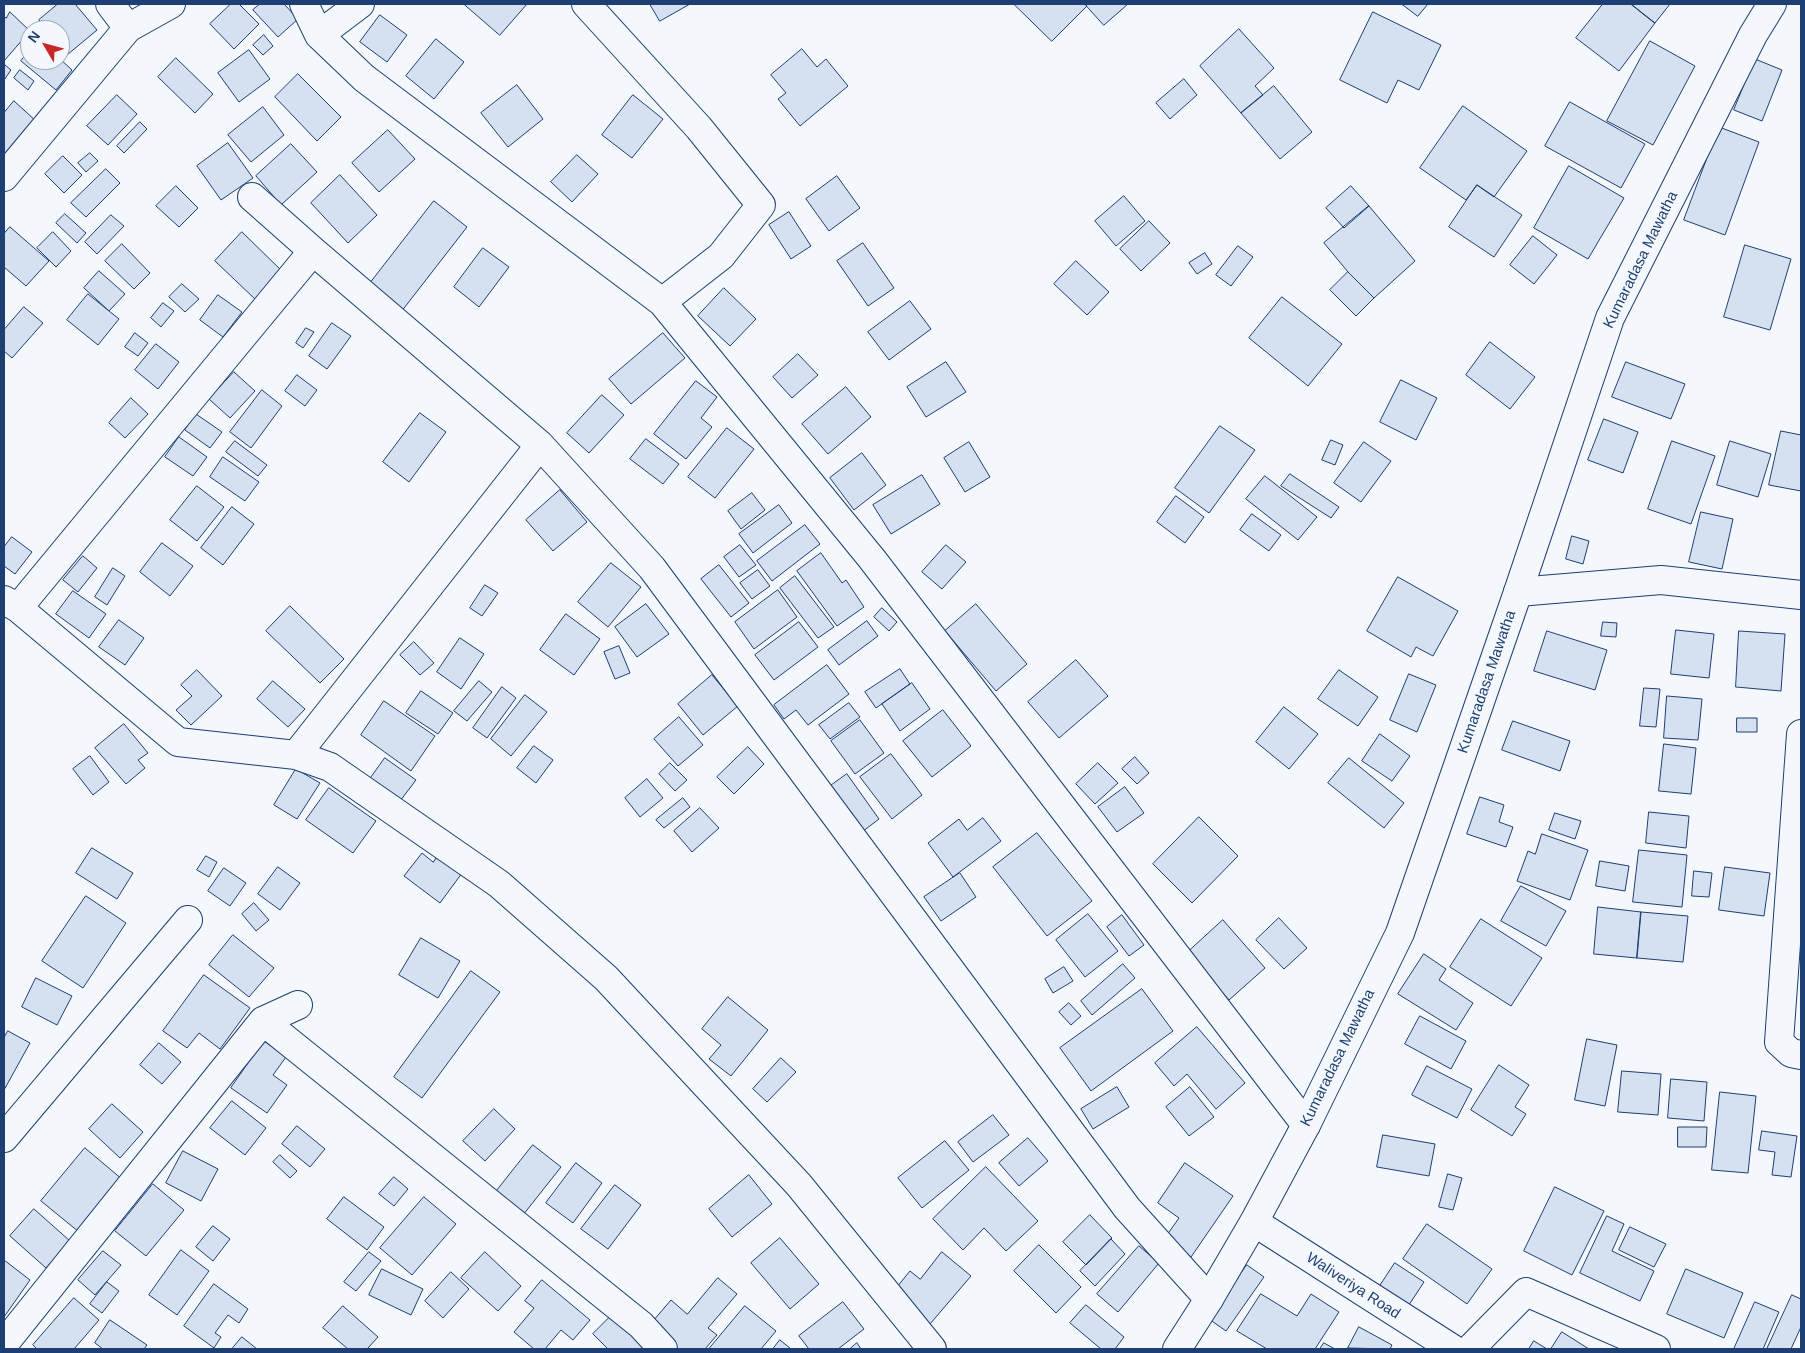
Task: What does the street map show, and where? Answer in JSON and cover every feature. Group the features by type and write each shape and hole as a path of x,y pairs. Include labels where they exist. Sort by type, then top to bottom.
{"street":[{"path":"110,4 128,28"},
{"path":"4,177 128,28 170,4"},
{"path":"304,4 319,35 364,78 662,302 872,559 1306,1125"},
{"path":"319,35 360,4"},
{"path":"586,4 699,128 761,204 721,256 662,302"},
{"name":"Kumaradasa Mawatha","path":"1177,1349 1254,1222 1306,1125 1400,932 1518,592 1610,318 1753,35 1772,4"},
{"path":"252,197 540,445 652,568 1127,1208 1209,1299"},
{"path":"313,251 11,604 178,742 296,755 330,767 499,884 606,978 799,1185 932,1349"},
{"path":"296,755 540,445"},
{"path":"1518,592 1661,580 1801,595"},
{"path":"1801,734 1779,1042 1790,1053 1801,1055"},
{"path":"4,1138 188,920"},
{"path":"4,1344 263,1021 298,1005"},
{"path":"263,1021 641,1325 663,1349"},
{"name":"Waliveriya Road","path":"1254,1222 1453,1349"},
{"path":"1470,1349 1526,1292 1656,1349"}],"building":[{"path":"58,4 75,4 97,30 70,52 70,20 39,20"},
{"path":"231,4 239,4 259,24 234,49 210,24"},
{"path":"260,4 284,4 298,19 278,37 253,10"},
{"path":"464,4 527,4 500,35"},
{"path":"650,4 690,4 660,21"},
{"path":"1014,4 1085,4 1087,6 1052,41"},
{"path":"1085,4 1128,4 1104,25"},
{"path":"1402,4 1428,4 1418,16"},
{"path":"1603,4 1631,4 1655,23 1619,71 1576,38"},
{"path":"1631,4 1670,4 1655,23"},
{"path":"10,12 20,22 20,43 4,61 4,16 6,18"},
{"path":"1373,12 1441,45 1419,90 1398,80 1387,103 1340,80"},
{"path":"380,15 407,35 387,62 360,42"},
{"path":"1239,29 1274,68 1255,86 1263,95 1241,113 1200,66"},
{"path":"264,35 273,46 263,55 253,45"},
{"path":"436,39 464,62 434,99 406,76"},
{"path":"1650,41 1695,66 1653,145 1607,121"},
{"path":"802,49 817,67 826,59 848,86 800,126 778,99 786,93 771,75"},
{"path":"249,50 270,79 239,102 218,73"},
{"path":"176,58 213,94 195,113 158,77"},
{"path":"1755,59 1782,70 1762,121 1734,110"},
{"path":"5,65 11,70 4,80 4,67"},
{"path":"70,68 72,70 56,90 32,70 70,70"},
{"path":"20,70 34,81 28,90 14,78"},
{"path":"298,74 341,117 317,141 275,97"},
{"path":"1184,79 1197,95 1170,119 1156,103"},
{"path":"517,85 543,119 508,147 481,113"},
{"path":"1274,86 1312,132 1280,159 1241,113"},
{"path":"117,95 137,114 108,145 87,126"},
{"path":"633,95 663,119 632,158 602,135"},
{"path":"14,101 36,121 4,159 4,113"},
{"path":"1570,102 1645,144 1621,188 1545,146"},
{"path":"1463,106 1527,151 1494,197 1477,185 1466,200 1420,168"},
{"path":"263,107 284,135 251,162 228,135"},
{"path":"140,122 147,129 124,153 117,146"},
{"path":"1719,127 1759,142 1725,235 1684,220"},
{"path":"388,130 415,159 379,192 352,163"},
{"path":"228,143 253,178 221,200 197,166"},
{"path":"291,144 317,172 281,205 256,176"},
{"path":"90,153 98,161 86,172 78,163"},
{"path":"577,155 598,174 572,202 551,182"},
{"path":"63,156 82,175 64,193 45,174"},
{"path":"1569,166 1624,198 1588,259 1534,228"},
{"path":"106,169 120,183 86,217 71,203"},
{"path":"340,175 377,215 348,243 311,203"},
{"path":"837,176 860,208 829,231 806,199"},
{"path":"1477,185 1522,215 1494,257 1449,227"},
{"path":"176,186 198,208 179,227 156,206"},
{"path":"1351,186 1369,206 1344,228 1326,208"},
{"path":"1124,196 1145,221 1116,246 1095,221"},
{"path":"434,201 467,227 401,312 368,286"},
{"path":"1369,206 1415,261 1374,298 1348,272 1324,243"},
{"path":"789,212 811,246 791,259 769,225"},
{"path":"65,214 86,233 77,243 56,223"},
{"path":"111,215 124,226 97,254 85,242"},
{"path":"1149,221 1170,243 1141,271 1120,249"},
{"path":"10,227 49,261 26,286 4,267 4,234"},
{"path":"53,232 71,251 56,267 37,248"},
{"path":"242,232 283,272 256,300 215,261"},
{"path":"1533,236 1557,255 1534,284 1510,265"},
{"path":"863,243 894,288 868,306 837,261"},
{"path":"122,244 150,273 134,289 105,261"},
{"path":"1745,245 1791,259 1770,330 1724,317"},
{"path":"1238,246 1253,257 1231,286 1216,275"},
{"path":"483,248 509,267 479,307 454,287"},
{"path":"1205,253 1212,264 1197,274 1189,263"},
{"path":"1076,261 1109,292 1087,315 1054,284"},
{"path":"99,271 125,294 109,311 84,288"},
{"path":"1348,272 1374,298 1356,316 1330,290"},
{"path":"182,284 199,299 185,312 169,297"},
{"path":"724,288 756,319 730,346 698,316"},
{"path":"88,294 119,319 98,345 67,320"},
{"path":"218,295 242,312 223,337 200,320"},
{"path":"1282,297 1342,344 1308,386 1249,338"},
{"path":"910,301 931,329 889,360 868,332"},
{"path":"163,303 174,311 161,327 151,318"},
{"path":"24,307 43,323 12,358 4,351 4,330"},
{"path":"332,323 351,336 327,369 309,356"},
{"path":"306,328 314,332 303,348 296,343"},
{"path":"135,333 148,343 138,356 125,347"},
{"path":"663,333 685,358 631,404 609,379"},
{"path":"1490,342 1535,377 1510,409 1466,375"},
{"path":"156,344 179,362 158,389 135,370"},
{"path":"798,354 818,375 792,398 773,377"},
{"path":"946,362 966,392 926,417 907,387"},
{"path":"1626,362 1685,384 1671,419 1612,397"},
{"path":"234,372 255,391 230,418 209,399"},
{"path":"297,375 317,390 305,406 285,391"},
{"path":"1401,380 1437,398 1416,440 1380,422"},
{"path":"696,381 717,397 701,418 712,427 686,459 654,434"},
{"path":"846,387 871,417 828,454 802,424"},
{"path":"262,390 282,406 251,448 230,432"},
{"path":"602,395 624,415 589,453 567,433"},
{"path":"131,398 148,414 125,438 109,423"},
{"path":"420,413 446,432 409,482 383,462"},
{"path":"196,414 222,432 210,448 185,430"},
{"path":"1604,419 1638,432 1623,473 1588,460"},
{"path":"1220,426 1255,450 1209,513 1175,488"},
{"path":"727,428 754,449 715,498 688,477"},
{"path":"1781,431 1801,435 1801,491 1769,485"},
{"path":"179,437 207,457 193,476 165,457"},
{"path":"646,439 679,464 663,484 630,459"},
{"path":"1331,440 1343,445 1335,465 1322,460"},
{"path":"235,441 267,465 258,476 226,452"},
{"path":"1672,441 1715,456 1691,524 1648,509"},
{"path":"1730,441 1771,454 1758,497 1717,485"},
{"path":"969,442 990,477 965,492 944,458"},
{"path":"1364,442 1391,461 1361,502 1334,483"},
{"path":"862,453 886,485 854,510 830,478"},
{"path":"223,457 259,482 245,501 210,477"},
{"path":"1290,474 1339,507 1331,518 1281,486"},
{"path":"922,475 940,504 891,534 873,505"},
{"path":"1265,476 1317,517 1298,540 1246,499"},
{"path":"197,486 224,507 197,541 170,520"},
{"path":"560,490 587,522 553,551 526,520"},
{"path":"752,493 765,510 741,529 728,511"},
{"path":"1176,496 1204,517 1185,543 1157,522"},
{"path":"779,505 792,523 753,553 739,534"},
{"path":"232,507 254,524 223,565 201,548"},
{"path":"1701,512 1733,519 1722,569 1689,562"},
{"path":"1252,514 1281,535 1269,551 1240,530"},
{"path":"805,525 820,544 772,581 757,561"},
{"path":"1572,536 1589,541 1583,564 1566,559"},
{"path":"12,537 32,552 15,574 4,566 4,547"},
{"path":"162,543 193,566 170,596 140,572"},
{"path":"740,545 756,565 739,577 724,557"},
{"path":"946,545 966,562 942,589 922,572"},
{"path":"821,553 842,583 846,580 864,607 837,626 797,571"},
{"path":"83,556 97,568 78,592 63,580"},
{"path":"611,563 641,587 608,627 578,602"},
{"path":"719,565 749,603 731,617 701,579"},
{"path":"113,568 125,576 107,605 95,597"},
{"path":"758,570 770,586 752,599 740,583"},
{"path":"795,576 834,627 818,638 780,588"},
{"path":"1398,577 1458,611 1433,656 1416,647 1411,657 1367,631"},
{"path":"485,585 498,593 482,616 470,608"},
{"path":"778,590 797,617 754,649 735,622"},
{"path":"73,591 106,614 89,638 56,614"},
{"path":"646,604 669,634 637,657 615,627"},
{"path":"976,604 1027,664 996,691 945,631"},
{"path":"290,606 344,659 320,683 266,631"},
{"path":"882,608 897,622 889,631 874,617"},
{"path":"566,614 600,639 574,675 540,650"},
{"path":"119,620 144,638 125,665 99,647"},
{"path":"867,621 878,636 839,665 828,650"},
{"path":"799,622 818,647 774,680 755,655"},
{"path":"1603,622 1617,623 1616,637 1601,636"},
{"path":"1676,630 1714,634 1709,678 1671,674"},
{"path":"1547,631 1607,650 1595,690 1534,671"},
{"path":"1739,631 1785,634 1781,691 1736,687"},
{"path":"460,638 484,654 461,689 437,672"},
{"path":"414,642 434,663 420,675 400,655"},
{"path":"619,646 630,673 615,679 604,652"},
{"path":"1076,660 1108,696 1059,738 1028,702"},
{"path":"827,665 849,694 808,725 796,710 784,719 774,705"},
{"path":"900,669 910,684 876,708 865,692"},
{"path":"197,670 222,696 191,725 176,710 192,696 181,685"},
{"path":"1339,670 1378,697 1358,726 1318,699"},
{"path":"1409,674 1436,685 1417,732 1390,720"},
{"path":"712,675 738,706 703,735 678,704"},
{"path":"273,681 305,709 288,727 257,699"},
{"path":"479,681 492,692 467,721 454,711"},
{"path":"912,683 930,709 900,731 882,704"},
{"path":"502,687 516,698 487,738 473,728"},
{"path":"1644,688 1660,689 1656,727 1640,726"},
{"path":"421,691 453,713 438,734 406,713"},
{"path":"525,695 547,712 511,756 491,739"},
{"path":"1667,696 1702,699 1698,740 1664,738"},
{"path":"384,701 435,736 411,771 361,735"},
{"path":"849,703 860,717 830,739 819,725"},
{"path":"1284,707 1318,734 1289,769 1256,742"},
{"path":"943,710 971,746 932,777 903,741"},
{"path":"679,717 703,745 678,766 654,739"},
{"path":"1737,718 1757,718 1757,732 1737,732"},
{"path":"860,720 884,753 855,774 831,741"},
{"path":"1513,721 1570,741 1560,771 1502,750"},
{"path":"124,724 148,753 138,760 145,768 126,784 95,748"},
{"path":"1380,734 1410,756 1392,781 1362,761"},
{"path":"1664,744 1696,748 1691,794 1659,791"},
{"path":"534,746 553,760 536,783 517,768"},
{"path":"748,747 764,764 734,794 717,777"},
{"path":"891,754 922,795 892,819 860,777"},
{"path":"90,756 109,782 93,795 73,769"},
{"path":"1135,757 1149,773 1137,784 1122,769"},
{"path":"385,758 416,780 400,801 370,779"},
{"path":"1349,758 1404,803 1384,828 1328,783"},
{"path":"670,763 687,780 675,791 659,774"},
{"path":"1098,763 1118,783 1095,804 1076,784"},
{"path":"296,769 320,783 297,819 274,805"},
{"path":"847,774 879,819 862,832 829,787"},
{"path":"647,779 663,798 640,817 625,798"},
{"path":"1125,787 1144,813 1117,832 1098,807"},
{"path":"329,788 376,821 353,853 306,820"},
{"path":"1480,797 1504,805 1499,822 1513,827 1506,847 1467,834"},
{"path":"683,798 690,807 664,828 656,820"},
{"path":"700,808 719,828 692,852 674,831"},
{"path":"1649,812 1689,816 1686,848 1646,843"},
{"path":"1555,813 1581,821 1575,839 1549,830"},
{"path":"1199,817 1238,856 1192,903 1153,864"},
{"path":"983,818 1001,841 953,877 928,843 959,819 967,830"},
{"path":"1037,833 1092,901 1047,936 993,867"},
{"path":"1542,834 1588,850 1570,900 1517,881 1528,851 1535,854"},
{"path":"92,848 133,873 117,899 76,873"},
{"path":"1639,850 1687,855 1682,907 1633,902"},
{"path":"441,851 465,869 440,903 404,876 422,853 433,862"},
{"path":"206,856 217,862 209,877 197,870"},
{"path":"1600,861 1629,866 1625,891 1596,886"},
{"path":"278,867 300,883 280,910 258,894"},
{"path":"1725,867 1770,873 1764,916 1719,910"},
{"path":"224,868 246,883 230,906 208,891"},
{"path":"1694,871 1712,873 1709,897 1692,896"},
{"path":"960,873 976,897 941,921 924,897"},
{"path":"1521,886 1566,911 1546,946 1501,921"},
{"path":"86,896 126,923 83,988 42,961"},
{"path":"254,903 269,920 256,931 242,914"},
{"path":"1598,907 1641,912 1637,958 1594,954"},
{"path":"1641,912 1688,916 1683,962 1637,958"},
{"path":"1088,914 1118,951 1085,977 1056,940"},
{"path":"1122,915 1144,945 1129,956 1107,927"},
{"path":"1279,918 1307,948 1284,969 1256,940"},
{"path":"1481,919 1542,958 1511,1006 1450,967"},
{"path":"1223,920 1265,968 1229,1000 1187,953"},
{"path":"233,935 274,968 249,997 209,965"},
{"path":"421,938 460,961 438,998 399,975"},
{"path":"1424,954 1446,969 1439,980 1473,1003 1456,1030 1398,994"},
{"path":"1123,964 1135,978 1092,1015 1081,1001"},
{"path":"1064,967 1073,981 1053,993 1045,979"},
{"path":"471,971 500,992 422,1098 394,1077"},
{"path":"204,975 250,1008 220,1049 199,1033 187,1048 163,1031"},
{"path":"36,978 72,996 57,1025 22,1007"},
{"path":"1142,989 1173,1031 1091,1091 1060,1048"},
{"path":"728,997 768,1030 731,1076 709,1059 721,1045 702,1029"},
{"path":"1069,1003 1081,1016 1071,1025 1059,1012"},
{"path":"1420,1016 1466,1041 1451,1069 1405,1044"},
{"path":"1197,1027 1245,1083 1216,1109 1187,1074 1174,1086 1155,1063"},
{"path":"8,1031 30,1043 4,1090 4,1038"},
{"path":"1587,1039 1617,1045 1605,1106 1575,1100"},
{"path":"264,1041 286,1057 273,1075 287,1085 267,1113 231,1088"},
{"path":"159,1043 181,1062 162,1084 140,1065"},
{"path":"781,1058 796,1072 767,1102 753,1089"},
{"path":"1499,1065 1529,1085 1515,1107 1526,1114 1512,1136 1471,1110"},
{"path":"1427,1066 1472,1089 1457,1118 1412,1095"},
{"path":"1622,1071 1661,1074 1658,1115 1618,1112"},
{"path":"1671,1079 1707,1082 1704,1121 1668,1118"},
{"path":"1117,1087 1129,1107 1093,1129 1081,1109"},
{"path":"1190,1087 1214,1117 1189,1136 1166,1107"},
{"path":"1720,1092 1756,1096 1748,1173 1712,1170"},
{"path":"232,1101 266,1128 245,1155 210,1128"},
{"path":"112,1104 143,1132 120,1158 89,1129"},
{"path":"494,1109 515,1129 485,1161 463,1141"},
{"path":"993,1115 1009,1135 973,1162 958,1142"},
{"path":"297,1126 325,1149 310,1167 282,1144"},
{"path":"1678,1127 1707,1127 1706,1147 1678,1147"},
{"path":"1762,1131 1797,1136 1791,1177 1772,1175 1775,1152 1759,1150"},
{"path":"1383,1135 1435,1144 1429,1176 1377,1167"},
{"path":"1028,1138 1048,1161 1019,1186 999,1163"},
{"path":"945,1141 969,1170 922,1208 898,1178"},
{"path":"533,1145 561,1167 523,1215 495,1193"},
{"path":"85,1148 123,1180 79,1232 41,1201"},
{"path":"183,1151 218,1169 201,1201 166,1183"},
{"path":"280,1155 297,1171 290,1178 273,1162"},
{"path":"576,1163 602,1183 573,1223 546,1203"},
{"path":"1185,1163 1233,1196 1191,1257 1164,1239 1179,1218 1158,1203"},
{"path":"986,1167 1038,1221 1006,1251 984,1228 963,1250 933,1219"},
{"path":"1448,1174 1462,1178 1453,1210 1439,1207"},
{"path":"749,1175 772,1204 732,1237 709,1209"},
{"path":"394,1177 408,1189 394,1206 379,1194"},
{"path":"153,1184 184,1210 146,1256 115,1231"},
{"path":"615,1185 641,1205 608,1249 581,1229"},
{"path":"1555,1187 1604,1211 1572,1275 1524,1251"},
{"path":"344,1197 384,1227 367,1250 327,1219"},
{"path":"424,1197 456,1224 412,1275 380,1248"},
{"path":"34,1209 70,1241 46,1268 10,1236"},
{"path":"1090,1215 1112,1238 1086,1265 1063,1242"},
{"path":"1607,1216 1624,1224 1612,1251 1654,1271 1640,1301 1580,1273"},
{"path":"1427,1224 1492,1269 1467,1304 1403,1259"},
{"path":"213,1226 230,1239 213,1261 196,1247"},
{"path":"1630,1227 1666,1244 1654,1267 1619,1250"},
{"path":"780,1238 819,1284 790,1309 751,1263"},
{"path":"1111,1239 1125,1254 1095,1286 1080,1271"},
{"path":"1039,1245 1081,1287 1056,1313 1014,1271"},
{"path":"1139,1246 1159,1263 1118,1312 1097,1294"},
{"path":"181,1250 209,1271 177,1315 149,1295"},
{"path":"103,1251 121,1265 95,1295 78,1280"},
{"path":"369,1252 381,1261 356,1291 344,1282"},
{"path":"485,1252 521,1286 498,1311 461,1278"},
{"path":"942,1252 971,1276 930,1324 892,1293 910,1271 920,1279"},
{"path":"4,1260 30,1280 4,1317"},
{"path":"1395,1263 1424,1282 1403,1314 1374,1295"},
{"path":"1247,1265 1264,1277 1226,1331 1209,1319"},
{"path":"382,1269 423,1289 411,1315 369,1295"},
{"path":"1686,1269 1743,1293 1724,1338 1667,1314"},
{"path":"451,1272 469,1289 443,1318 425,1301"},
{"path":"718,1278 737,1294 708,1328 717,1335 705,1349 671,1349 647,1328 671,1300 687,1314"},
{"path":"542,1280 590,1320 573,1340 561,1330 545,1349 534,1349 514,1332 534,1308 525,1301"},
{"path":"107,1282 119,1291 102,1313 90,1304"},
{"path":"214,1284 248,1309 239,1323 228,1315 215,1333 221,1337 214,1348 184,1326"},
{"path":"1261,1294 1297,1316 1311,1294 1339,1312 1315,1349 1267,1349 1237,1331"},
{"path":"1792,1295 1801,1299 1801,1327 1791,1349 1767,1349"},
{"path":"74,1298 99,1320 74,1349 37,1349 33,1345"},
{"path":"843,1302 864,1329 838,1349 809,1349 799,1336"},
{"path":"1755,1302 1779,1312 1763,1349 1734,1349"},
{"path":"1086,1305 1124,1337 1115,1349 1101,1349 1070,1323"},
{"path":"343,1306 378,1337 367,1349 348,1349 323,1328"},
{"path":"745,1306 776,1331 761,1349 709,1349"},
{"path":"612,1315 646,1349 608,1349 593,1334"},
{"path":"110,1320 147,1345 144,1349 103,1349 95,1343"},
{"path":"1359,1327 1392,1345 1390,1349 1348,1348"},
{"path":"1562,1332 1589,1349 1551,1349"},
{"path":"242,1337 257,1349 232,1349"},
{"path":"780,1340 791,1349 773,1349"},
{"path":"1534,1341 1547,1349 1529,1349"},
{"path":"857,1343 861,1349 850,1349"},
{"path":"1324,1343 1335,1349 1320,1349"}]}
